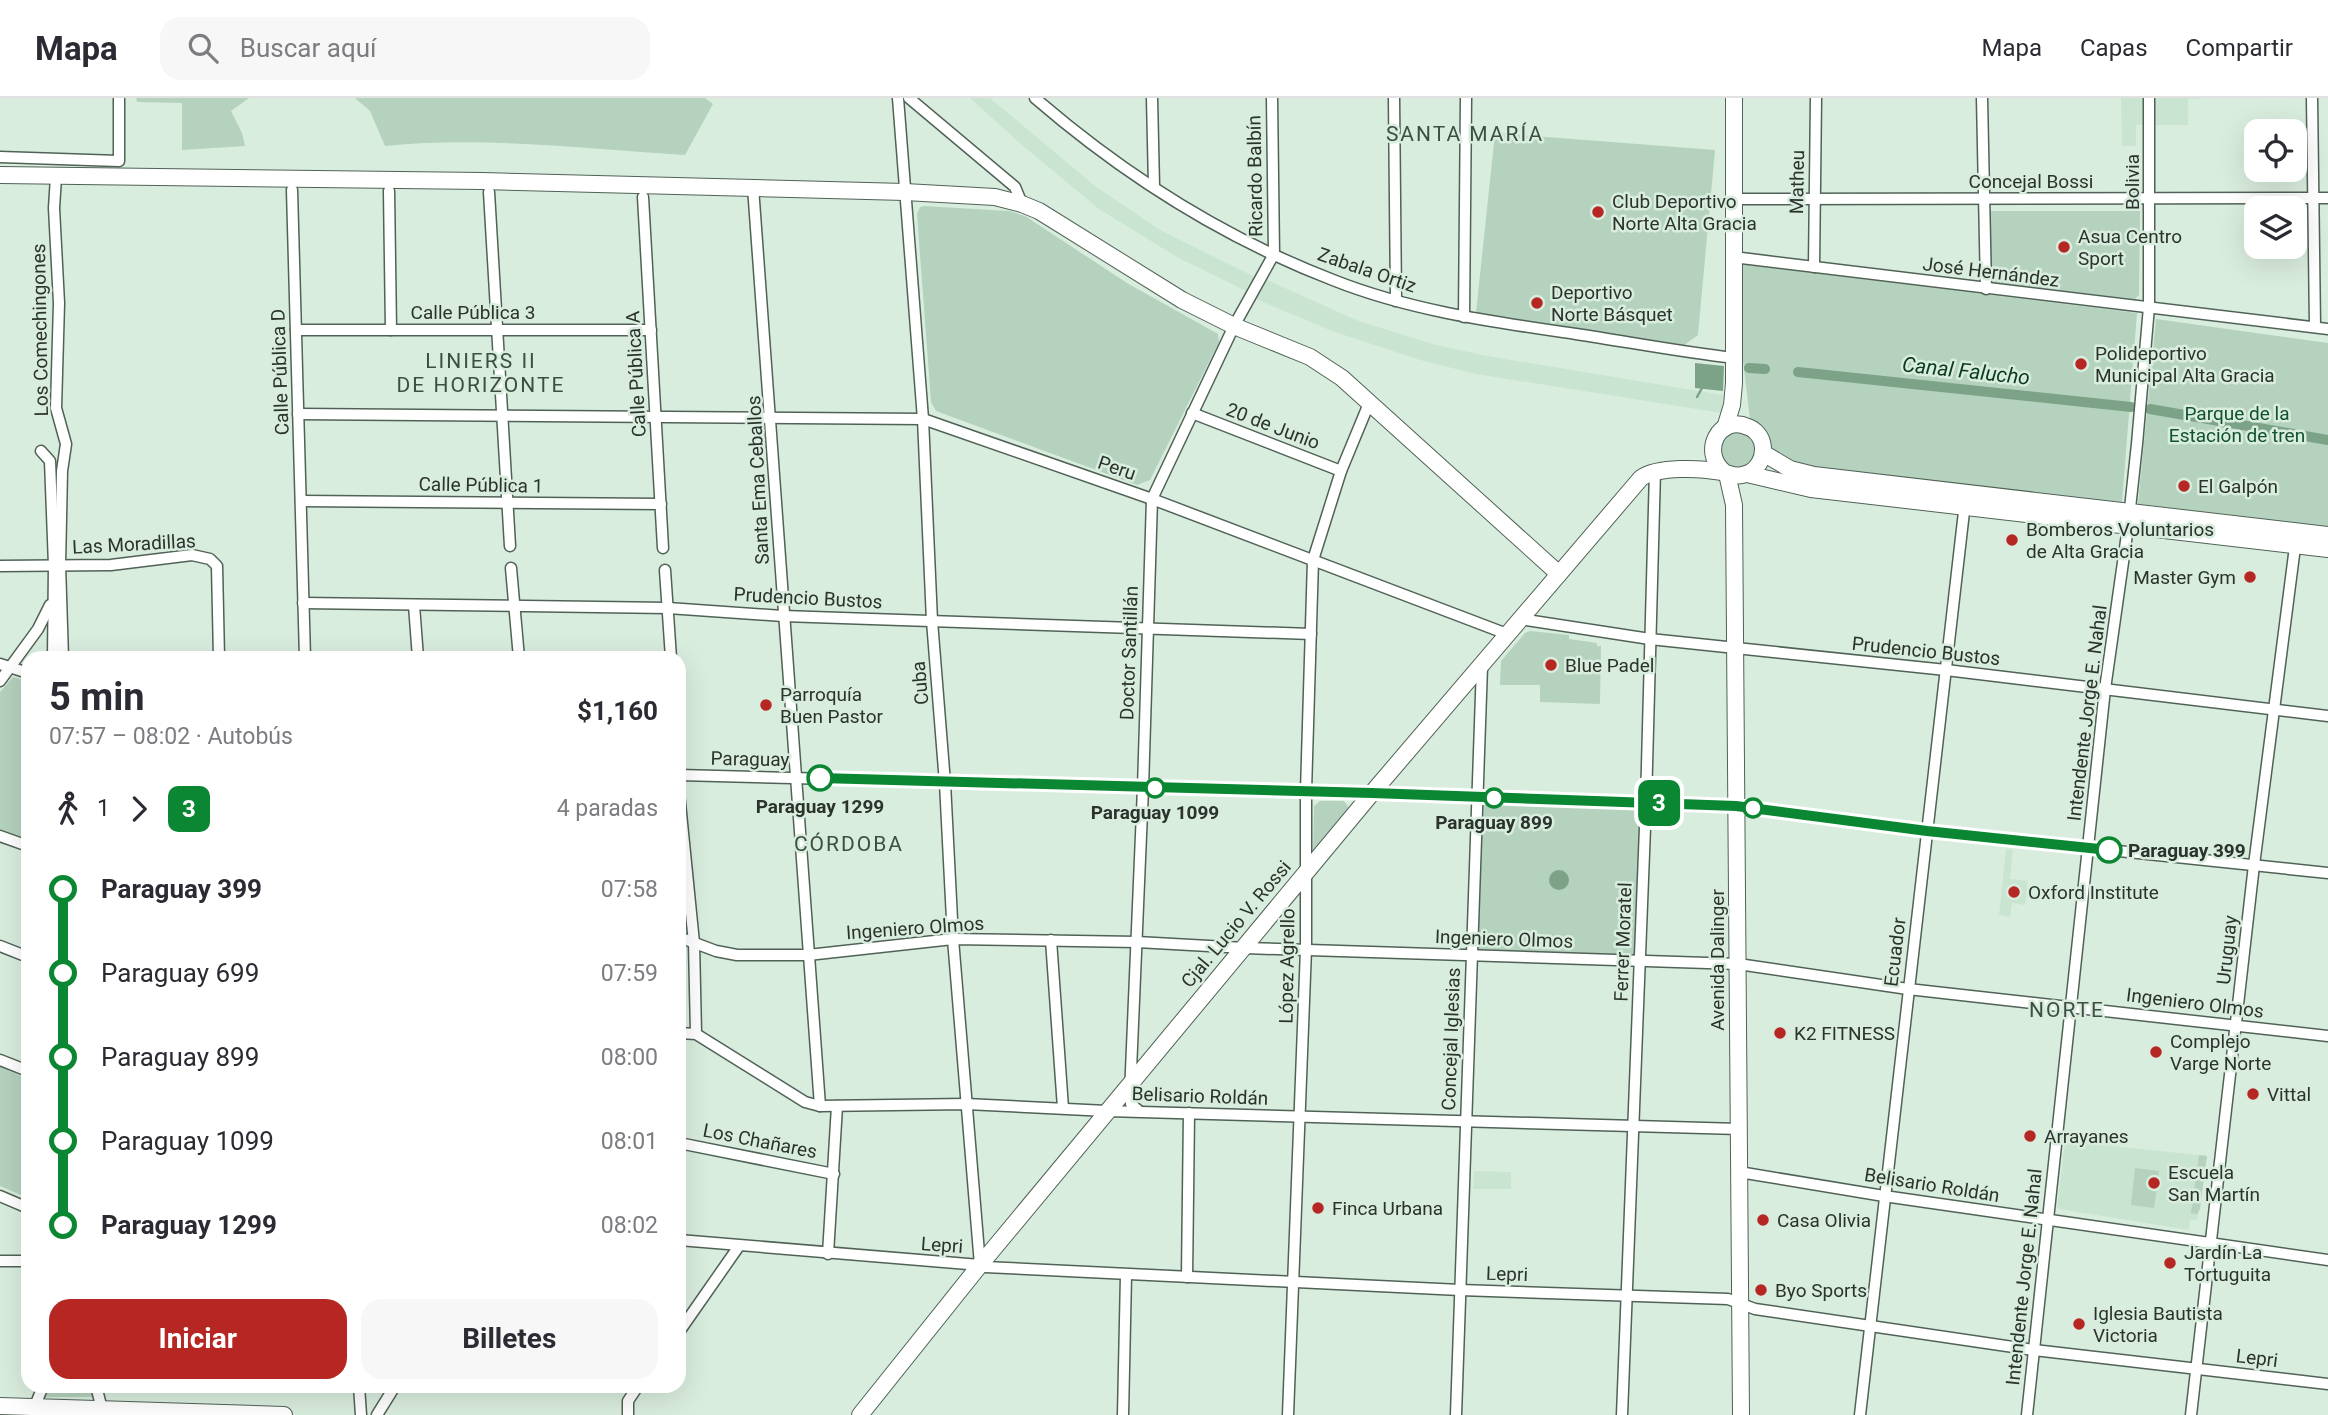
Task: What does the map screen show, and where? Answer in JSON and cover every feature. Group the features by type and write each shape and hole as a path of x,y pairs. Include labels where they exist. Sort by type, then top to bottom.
{"main road":[{"path":"1725,428 1732,405 1734,383 1734,98"},
{"path":"0,175 482,181 753,187 995,197 1022,204 1048,217 1171,294 1234,326 1310,357 1342,378 1559,574"},
{"path":"1734,383 1744,425"},
{"path":"1736,424 1755,431 1760,437 1763,453 1759,464 1735,474 1715,463 1712,452 1716,436 1725,428 1736,424"},
{"name":"Cjal. Lucio V. Rossi","path":"860,1415 1131,1082 1372,793 1641,478 1692,466 1712,452"},
{"path":"1763,453 1783,466 1814,475 1966,501"},
{"path":"1662,471 1735,474 1811,489 1966,501 2296,538 2328,534"},
{"name":"Avenida Dalinger","path":"1735,474 1741,1415"},
{"path":"2296,538 2328,550"},
{"path":"0,1406 284,1415"}],"street":[{"path":"0,157 119,160 119,98"},
{"name":"Cuba","path":"898,98 923,419 932,621 945,783 953,939 980,1265"},
{"path":"909,98 1015,187 1022,204"},
{"name":"Zabala Ortiz","path":"1035,98 1082,139 1203,219 1334,280 1396,301 1464,317 1734,358"},
{"path":"1152,98 1154,186"},
{"name":"Ricardo Balbín","path":"1272,98 1274,254"},
{"path":"1394,98 1396,301"},
{"path":"1464,317 1466,98"},
{"name":"Matheu","path":"1814,267 1816,98"},
{"path":"1982,98 1986,289"},
{"name":"Bolivia","path":"2149,98 2149,307"},
{"path":"2312,98 2315,327"},
{"name":"Los Comechingones","path":"53,651 53,598 66,444 56,408 59,303 54,208 56,177"},
{"name":"Santa Ema Ceballos","path":"753,187 772,417 783,616 820,1106"},
{"name":"Calle Pública D","path":"292,190 305,651"},
{"path":"389,191 391,330"},
{"path":"489,192 510,546"},
{"name":"Calle Pública A","path":"643,197 663,548"},
{"name":"Concejal Bossi","path":"1734,199 2328,198"},
{"name":"Doctor Santillán","path":"1139,1111 1133,1108 1130,1100 1152,499 1234,326 1274,254"},
{"name":"José Hernández","path":"1733,257 2328,329"},
{"name":"Intendente Jorge E. Nahal","path":"2027,1415 2105,689 2129,519 2149,307"},
{"name":"Calle Pública 3","path":"296,330 651,330"},
{"name":"López Agrello","path":"1288,1415 1306,949 1306,791 1313,560 1341,471 1370,401"},
{"name":"20 de Junio","path":"1192,413 1341,471"},
{"name":"Peru","path":"298,414 923,419 1152,499 1507,634"},
{"name":"Los Comechingones","path":"41,451 50,461 57,565"},
{"name":"Ferrer Moratel","path":"1622,1415 1650,639 1662,471"},
{"name":"Calle Pública 1","path":"301,501 661,504"},
{"name":"Ecuador","path":"1860,1415 1966,501"},
{"name":"Uruguay","path":"2191,1415 2253,865 2296,538"},
{"name":"Las Moradillas","path":"0,566 111,565 192,555 210,559 217,566 219,651"},
{"path":"57,565 63,651"},
{"path":"511,568 518,651"},
{"path":"665,570 671,651"},
{"path":"0,681 5,665 38,629 53,598"},
{"name":"Prudencio Bustos","path":"303,603 668,608 783,616 1311,634"},
{"path":"414,605 417,651"},
{"name":"Prudencio Bustos","path":"1520,619 1650,639 1946,670 2328,716"},
{"name":"Concejal Iglesias","path":"1456,1415 1482,664"},
{"name":"Paraguay","path":"686,775 1306,791 1736,806 1927,831 2328,873"},
{"path":"0,836 21,844"},
{"path":"686,863 694,943 696,1034"},
{"name":"Ingeniero Olmos","path":"686,940 737,955 808,955 953,939 1137,942 1738,964 1908,989 2328,1037"},
{"path":"1051,940 1063,1108"},
{"path":"0,946 21,954"},
{"name":"Belisario Roldán","path":"686,1033 696,1034 805,1102 820,1106 966,1104 1107,1111 1739,1129"},
{"path":"0,1060 21,1068"},
{"path":"828,1254 837,1106"},
{"path":"1187,1277 1189,1112"},
{"name":"Los Chañares","path":"686,1144 834,1174"},
{"name":"Belisario Roldán","path":"1739,1172 2210,1245 2328,1260"},
{"path":"0,1196 21,1205"},
{"name":"Lepri","path":"686,1241 985,1267 1126,1275 1460,1290 1728,1298 1755,1310 1870,1327 2034,1350 2328,1384"},
{"path":"686,1319 739,1246"},
{"path":"0,1261 21,1261"},
{"path":"1123,1415 1126,1275"},
{"path":"0,1400 35,1406 40,1393"},
{"path":"98,1393 102,1409"},
{"path":"359,1393 361,1415"},
{"path":"377,1415 391,1393"},
{"path":"628,1415 628,1401 633,1393"}],"shaded area":[{"path":"970,98 990,98 1095,186 1160,230 1255,277 1246,291 1177,257 1099,209"},
{"path":"2121,98 2199,99 2188,99 2188,125 2136,125 2136,146 2122,146"},
{"path":"1267,280 1356,320 1432,344 1487,356 1723,395 1722,413 1476,374 1420,360 1332,331 1256,299"},
{"path":"1695,363 1724,366 1723,391 1695,388"},
{"name":"Oxford Institute","path":"2006,849 2013,850 2010,879 2028,881 2025,905 2012,903 2010,917 1999,915"},
{"path":"1555,870 1563,870 1569,880 1563,890 1555,890 1549,884 1549,876"},
{"name":"Escuela San Martín","path":"2065,1141 2207,1156 2197,1220 2190,1220 2189,1230 2059,1209 2057,1207"},
{"path":"1474,1171 1511,1172 1511,1189 1473,1189"}],"green space":[{"path":"136,98 249,98 231,111 245,146 182,150 182,103 137,102"},
{"path":"355,98 705,98 713,104 685,155 497,143 385,146 370,111"},
{"name":"Club Deportivo Norte Alta Gracia","path":"1495,133 1715,150 1698,335 1683,346 1476,313"},
{"path":"920,207 1009,211 1025,216 1127,283 1218,334 1219,342 1150,480 1137,485 936,411 931,402 917,214"},
{"name":"Asua Centro Sport","path":"1988,211 2140,211 2139,295 2135,299 1988,282"},
{"path":"1740,264 2137,313 2122,502 1820,469 1794,462 1770,450 1750,419 1743,361"},
{"name":"Parque de la Estación de tren","path":"2156,319 2328,343 2328,527 2138,504"},
{"path":"1728,430 1754,436 1757,462 1732,472 1715,447"},
{"name":"Blue Padel","path":"1530,631 1569,635 1569,639 1601,646 1600,704 1540,702 1540,685 1500,685 1501,661 1525,633"},
{"path":"13,677 21,679 21,839 0,831 0,692"},
{"path":"1320,801 1344,801 1349,808 1313,855 1314,806"},
{"path":"1484,801 1641,808 1635,956 1477,949"},
{"path":"0,1067 21,1076 21,1195 0,1186"},
{"path":"2199,1155 2207,1156 2200,1209 2197,1214 2191,1213"},
{"path":"2135,1168 2159,1171 2154,1208 2131,1205"},
{"path":"47,1393 94,1393 95,1397 46,1397"}],"waterway":[{"name":"Canal Falucho","path":"1749,368 1765,369"},
{"name":"Canal Falucho","path":"1798,372 2131,407"},
{"path":"1697,397 1702,388"},
{"name":"Canal Falucho","path":"2150,409 2328,440"}],"bus line":[{"name":"3","path":"820,778 1736,806 1927,831 2109,850"}],"place":[{"name":"Club Deportivo Norte Alta Gracia","path":"1598,212"},
{"name":"Asua Centro Sport","path":"2064,247"},
{"name":"Deportivo Norte Básquet","path":"1537,303"},
{"name":"Polideportivo Municipal Alta Gracia","path":"2081,364"},
{"name":"El Galpón","path":"2184,486"},
{"name":"Bomberos Voluntarios de Alta Gracia","path":"2012,540"},
{"name":"Master Gym","path":"2250,577"},
{"name":"Blue Padel","path":"1551,665"},
{"name":"Parroquía Buen Pastor","path":"766,705"},
{"name":"Paraguay 1299","path":"820,778"},
{"name":"Paraguay 1099","path":"1155,788"},
{"name":"Paraguay 899","path":"1494,798"},
{"name":"Paraguay 399","path":"2109,850"},
{"name":"Oxford Institute","path":"2014,892"},
{"name":"K2 FITNESS","path":"1780,1033"},
{"name":"Complejo Varge Norte","path":"2156,1052"},
{"name":"Vittal","path":"2253,1094"},
{"name":"Arrayanes","path":"2030,1136"},
{"name":"Escuela San Martín","path":"2154,1183"},
{"name":"Finca Urbana","path":"1318,1208"},
{"name":"Casa Olivia","path":"1763,1220"},
{"name":"Jardín La Tortuguita","path":"2170,1263"},
{"name":"Byo Sports","path":"1761,1290"},
{"name":"Iglesia Bautista Victoria","path":"2079,1324"}],"district":[{"name":"SANTA MARÍA","path":"1465,134"},
{"name":"LINIERS II DE HORIZONTE","path":"481,373"},
{"name":"CÓRDOBA","path":"849,844"},
{"name":"NORTE","path":"2067,1010"}]}
